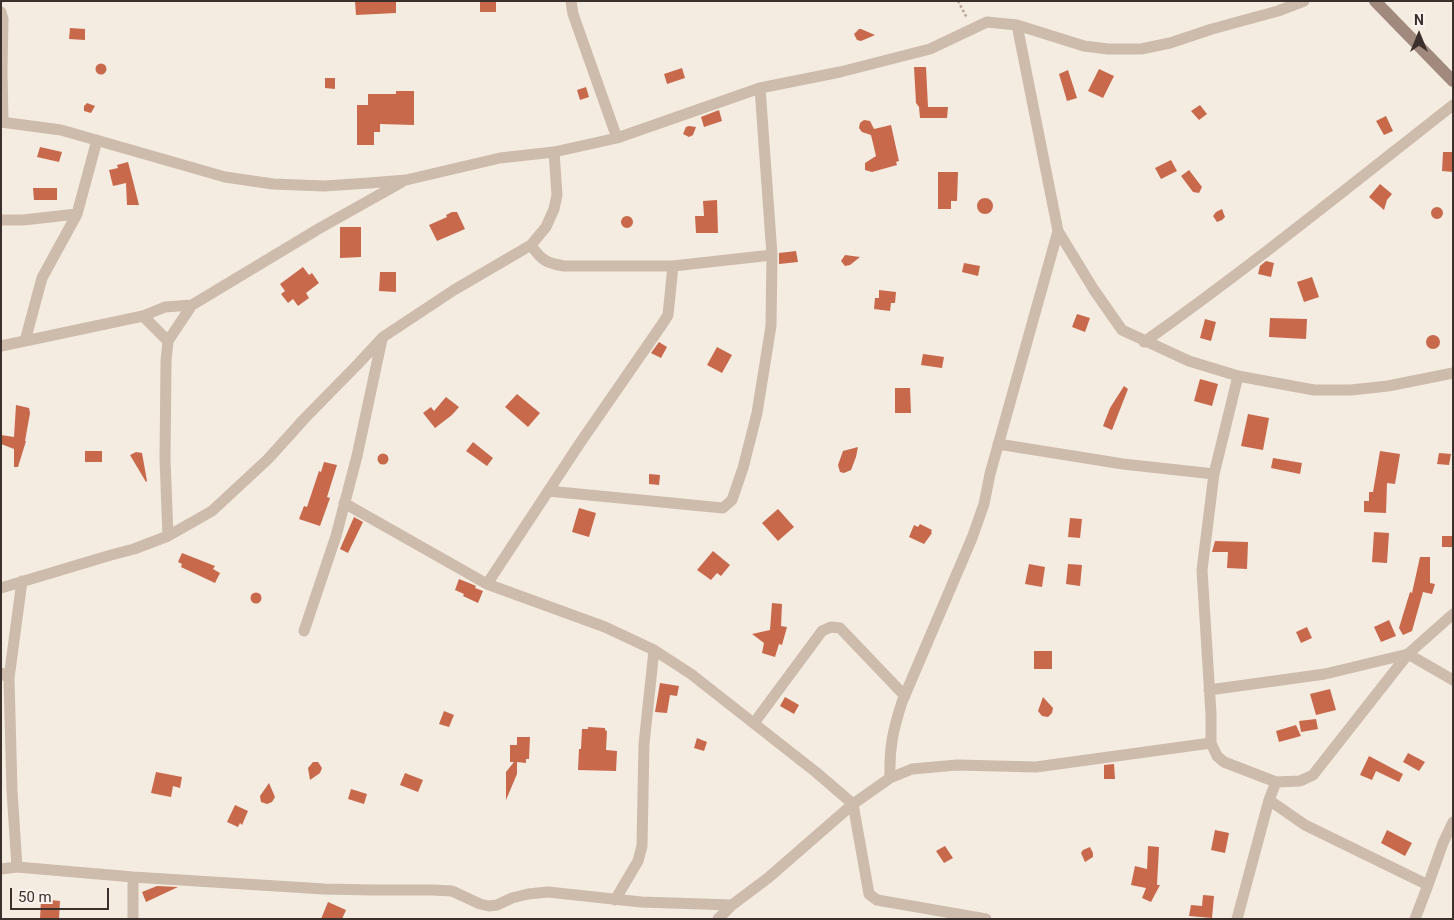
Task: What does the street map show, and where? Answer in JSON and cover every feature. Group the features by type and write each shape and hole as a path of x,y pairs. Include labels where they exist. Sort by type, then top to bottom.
{"street":[{"path":"571,1 573,14 617,138"},
{"path":"1,12 3,19 2,122 61,130 226,177 273,184 324,186 406,180 500,158 554,152 617,138 760,88 840,72 930,49 987,22 1017,25 1084,46 1108,50 1141,49 1170,43 1278,11 1304,1"},
{"path":"1375,1 1453,81"},
{"path":"1017,25 1058,231 1094,290 1122,330 1144,342 1190,361 1238,376 1314,390 1351,390 1388,386 1453,373"},
{"path":"548,491 724,508 729,504 742,468 761,394 771,326 772,255 760,88"},
{"path":"1144,342 1270,250 1453,105"},
{"path":"25,341 42,278 77,214 97,140"},
{"path":"1,588 134,549 168,536 212,511 268,459 382,337 454,290 531,245 546,228 558,195 554,152"},
{"path":"168,536 166,360 168,341 192,305 320,228 406,180"},
{"path":"1,220 23,220 77,214"},
{"path":"890,778 890,752 894,728 905,696 972,538 984,504 998,444 1058,231"},
{"path":"531,245 540,258 552,264 564,266 673,266 772,255"},
{"path":"487,584 668,315 673,266"},
{"path":"1,346 143,316 166,307 192,305"},
{"path":"143,316 168,341"},
{"path":"304,631 336,536 362,437 382,337"},
{"path":"1238,376 1214,474 1202,570 1211,743 1217,756 1224,762 1276,782 1300,781 1312,775 1408,654 1453,614"},
{"path":"998,444 1123,464 1214,474"},
{"path":"344,503 487,584 605,626 654,650 691,674 818,773 853,804 869,894 877,900 986,919"},
{"path":"17,867 5,676 22,581"},
{"path":"754,723 822,631 831,626 840,628 905,696"},
{"path":"615,900 638,861 642,846 644,744 654,650"},
{"path":"1209,690 1324,674 1408,654 1453,680"},
{"path":"718,919 732,905 768,878 853,804 890,778 912,769 957,765 1036,767 1211,743"},
{"path":"1237,919 1269,800 1276,782"},
{"path":"1269,800 1306,824 1428,885"},
{"path":"1415,919 1428,885 1448,846 1453,822"},
{"path":"1,869 17,867 133,878 324,889 432,890 452,892 489,906 528,894 548,892 615,900 732,905"},
{"path":"133,878 133,919"}],"path":[{"path":"958,1 974,29"}],"building":[{"path":"355,1 396,1 396,13 356,15"},
{"path":"480,1 496,1 496,12 480,12"},
{"path":"70,28 85,29 85,40 69,39"},
{"path":"859,29 875,35 861,41 857,40 854,34"},
{"path":"101,63 107,69 101,75 95,69"},
{"path":"914,67 926,67 928,107 948,107 947,118 920,118 919,107 916,103"},
{"path":"682,68 685,78 667,84 664,74"},
{"path":"1099,69 1114,76 1103,98 1088,91"},
{"path":"1068,70 1077,98 1067,101 1059,74"},
{"path":"325,78 335,78 335,89 325,88"},
{"path":"586,87 589,97 580,100 577,90"},
{"path":"396,91 414,91 414,125 380,124 380,132 374,132 374,145 357,145 357,105 368,105 368,94 396,94"},
{"path":"87,103 95,106 91,113 84,111 84,106"},
{"path":"1200,105 1207,114 1199,120 1191,111"},
{"path":"719,110 722,121 704,127 701,117"},
{"path":"1386,116 1393,131 1384,135 1376,121"},
{"path":"864,120 870,121 874,129 891,125 899,161 896,162 897,165 872,172 865,170 865,163 876,156 871,135 862,132 859,128 860,123"},
{"path":"686,127 696,127 693,135 689,137 683,134"},
{"path":"40,147 62,152 59,162 37,157"},
{"path":"1443,152 1453,152 1453,172 1442,171"},
{"path":"1171,160 1177,171 1161,179 1155,168"},
{"path":"128,162 139,205 127,205 126,183 113,186 109,170 118,168 117,165"},
{"path":"1189,170 1202,187 1199,193 1193,192 1181,176"},
{"path":"938,172 958,172 957,201 951,201 951,209 938,209"},
{"path":"1380,184 1392,194 1387,200 1384,210 1369,197"},
{"path":"33,188 57,188 57,200 34,200"},
{"path":"982,198 988,198 993,203 991,212 982,214 977,209 977,203"},
{"path":"717,200 718,233 696,233 695,216 704,216 703,201"},
{"path":"1435,207 1439,207 1443,213 1439,219 1435,219 1431,215 1431,211"},
{"path":"1222,209 1225,217 1217,222 1213,216"},
{"path":"457,212 465,229 437,241 429,225 447,217 446,215"},
{"path":"625,216 629,216 633,222 629,228 625,228 621,224 621,220"},
{"path":"340,227 361,227 361,257 340,258"},
{"path":"796,251 798,262 779,264 779,253"},
{"path":"845,255 860,257 850,265 845,266 841,261"},
{"path":"1266,261 1274,263 1271,277 1258,274 1260,266"},
{"path":"964,263 980,266 978,276 962,272"},
{"path":"303,267 309,275 312,273 319,283 306,293 309,298 298,306 293,299 288,303 281,294 285,291 280,284"},
{"path":"380,272 396,272 396,292 379,291"},
{"path":"1312,277 1319,297 1304,302 1297,282"},
{"path":"879,290 896,292 895,303 891,303 890,311 874,309 875,298 879,298"},
{"path":"1077,314 1090,318 1085,332 1072,327"},
{"path":"1270,318 1307,319 1306,339 1269,337"},
{"path":"1205,319 1216,322 1211,341 1200,338"},
{"path":"1433,335 1438,337 1440,342 1438,347 1433,349 1428,347 1426,342 1428,337"},
{"path":"659,342 667,347 661,358 651,353"},
{"path":"717,347 732,355 722,373 707,365"},
{"path":"923,354 944,357 942,368 921,365"},
{"path":"1200,379 1218,384 1212,406 1194,401"},
{"path":"1124,386 1128,389 1112,430 1103,426 1110,408"},
{"path":"895,388 910,388 911,413 895,413"},
{"path":"517,394 540,413 528,427 505,407"},
{"path":"446,397 459,407 435,428 423,413 431,407 434,411"},
{"path":"16,405 29,408 30,413 26,441 18,467 14,467 14,449 1,444 1,435 14,437"},
{"path":"1248,414 1269,418 1263,450 1241,446"},
{"path":"473,442 493,458 487,466 466,451"},
{"path":"858,447 851,470 844,473 840,472 838,465 843,451"},
{"path":"85,451 102,451 102,462 85,462"},
{"path":"1380,451 1400,454 1395,484 1387,483 1386,513 1364,512 1364,501 1369,501 1369,492 1373,492"},
{"path":"136,452 142,453 146,482 130,455"},
{"path":"1439,453 1451,454 1449,465 1437,464"},
{"path":"381,454 385,454 388,459 387,463 381,464 378,461 378,457"},
{"path":"1273,458 1302,463 1300,474 1271,468"},
{"path":"324,462 337,465 327,497 330,498 320,526 299,519 304,506 307,507"},
{"path":"649,474 660,475 659,485 649,484"},
{"path":"579,508 596,513 589,537 572,532"},
{"path":"778,509 794,527 778,541 762,523"},
{"path":"354,517 363,522 348,553 340,549"},
{"path":"1070,518 1082,519 1080,538 1068,537"},
{"path":"920,524 932,530 924,544 909,537 914,525 918,527"},
{"path":"1374,532 1389,533 1387,563 1372,562"},
{"path":"1442,536 1453,536 1453,547 1442,547"},
{"path":"1215,541 1248,542 1247,569 1227,568 1228,552 1212,552"},
{"path":"713,551 730,565 721,576 717,573 711,580 697,570"},
{"path":"182,553 215,566 213,569 220,573 215,583 181,567 182,564 178,562"},
{"path":"1420,557 1430,557 1430,583 1435,584 1432,594 1423,592 1412,631 1403,635 1399,628 1410,592 1412,593"},
{"path":"1029,564 1045,567 1042,587 1025,584"},
{"path":"1068,564 1082,565 1080,586 1066,584"},
{"path":"459,579 483,591 478,603 455,590"},
{"path":"254,593 258,593 261,598 260,602 254,603 251,600 251,596"},
{"path":"772,603 782,604 781,626 787,627 782,645 779,644 775,657 762,653 764,643 752,634 770,630"},
{"path":"1389,620 1396,636 1381,642 1374,627"},
{"path":"1307,627 1312,638 1301,643 1296,632"},
{"path":"1034,651 1052,651 1052,669 1034,669"},
{"path":"660,683 679,686 677,696 670,695 667,713 655,712"},
{"path":"1330,689 1336,710 1316,715 1310,694"},
{"path":"785,697 799,705 794,714 780,706"},
{"path":"1043,697 1053,708 1052,713 1048,717 1042,716 1038,711"},
{"path":"444,711 454,715 449,727 439,724"},
{"path":"1316,719 1318,729 1301,732 1299,721"},
{"path":"1296,725 1301,736 1279,742 1276,731"},
{"path":"588,727 605,728 607,731 606,750 617,751 616,771 578,770 582,729 588,729"},
{"path":"517,737 530,737 529,759 526,759 526,763 517,762 517,774 506,800 506,772 514,762 510,762 510,745 517,745"},
{"path":"697,738 707,742 704,751 694,748"},
{"path":"1408,753 1425,762 1419,771 1403,762"},
{"path":"1369,756 1403,774 1399,782 1376,771 1372,780 1360,775"},
{"path":"313,762 318,762 322,768 320,773 310,780 308,768"},
{"path":"1114,764 1115,779 1104,779 1104,765"},
{"path":"156,772 182,777 180,788 173,786 171,797 151,793"},
{"path":"405,773 423,780 418,792 400,785"},
{"path":"269,783 275,797 272,802 267,804 261,802 260,796"},
{"path":"351,789 367,794 364,804 348,799"},
{"path":"235,805 248,811 242,825 240,823 238,827 227,822"},
{"path":"1215,830 1229,833 1225,853 1211,850"},
{"path":"1387,830 1412,843 1405,856 1381,843"},
{"path":"945,846 953,858 944,863 936,851"},
{"path":"1148,846 1159,847 1157,885 1160,885 1151,902 1142,898 1146,888 1131,885 1135,866 1147,869"},
{"path":"1090,847 1093,857 1085,862 1081,853"},
{"path":"157,886 178,887 146,902 142,892"},
{"path":"1203,895 1214,896 1212,918 1189,916 1191,905 1202,906"},
{"path":"41,899 60,901 59,919 40,919"},
{"path":"328,902 346,910 342,919 321,919"}]}
